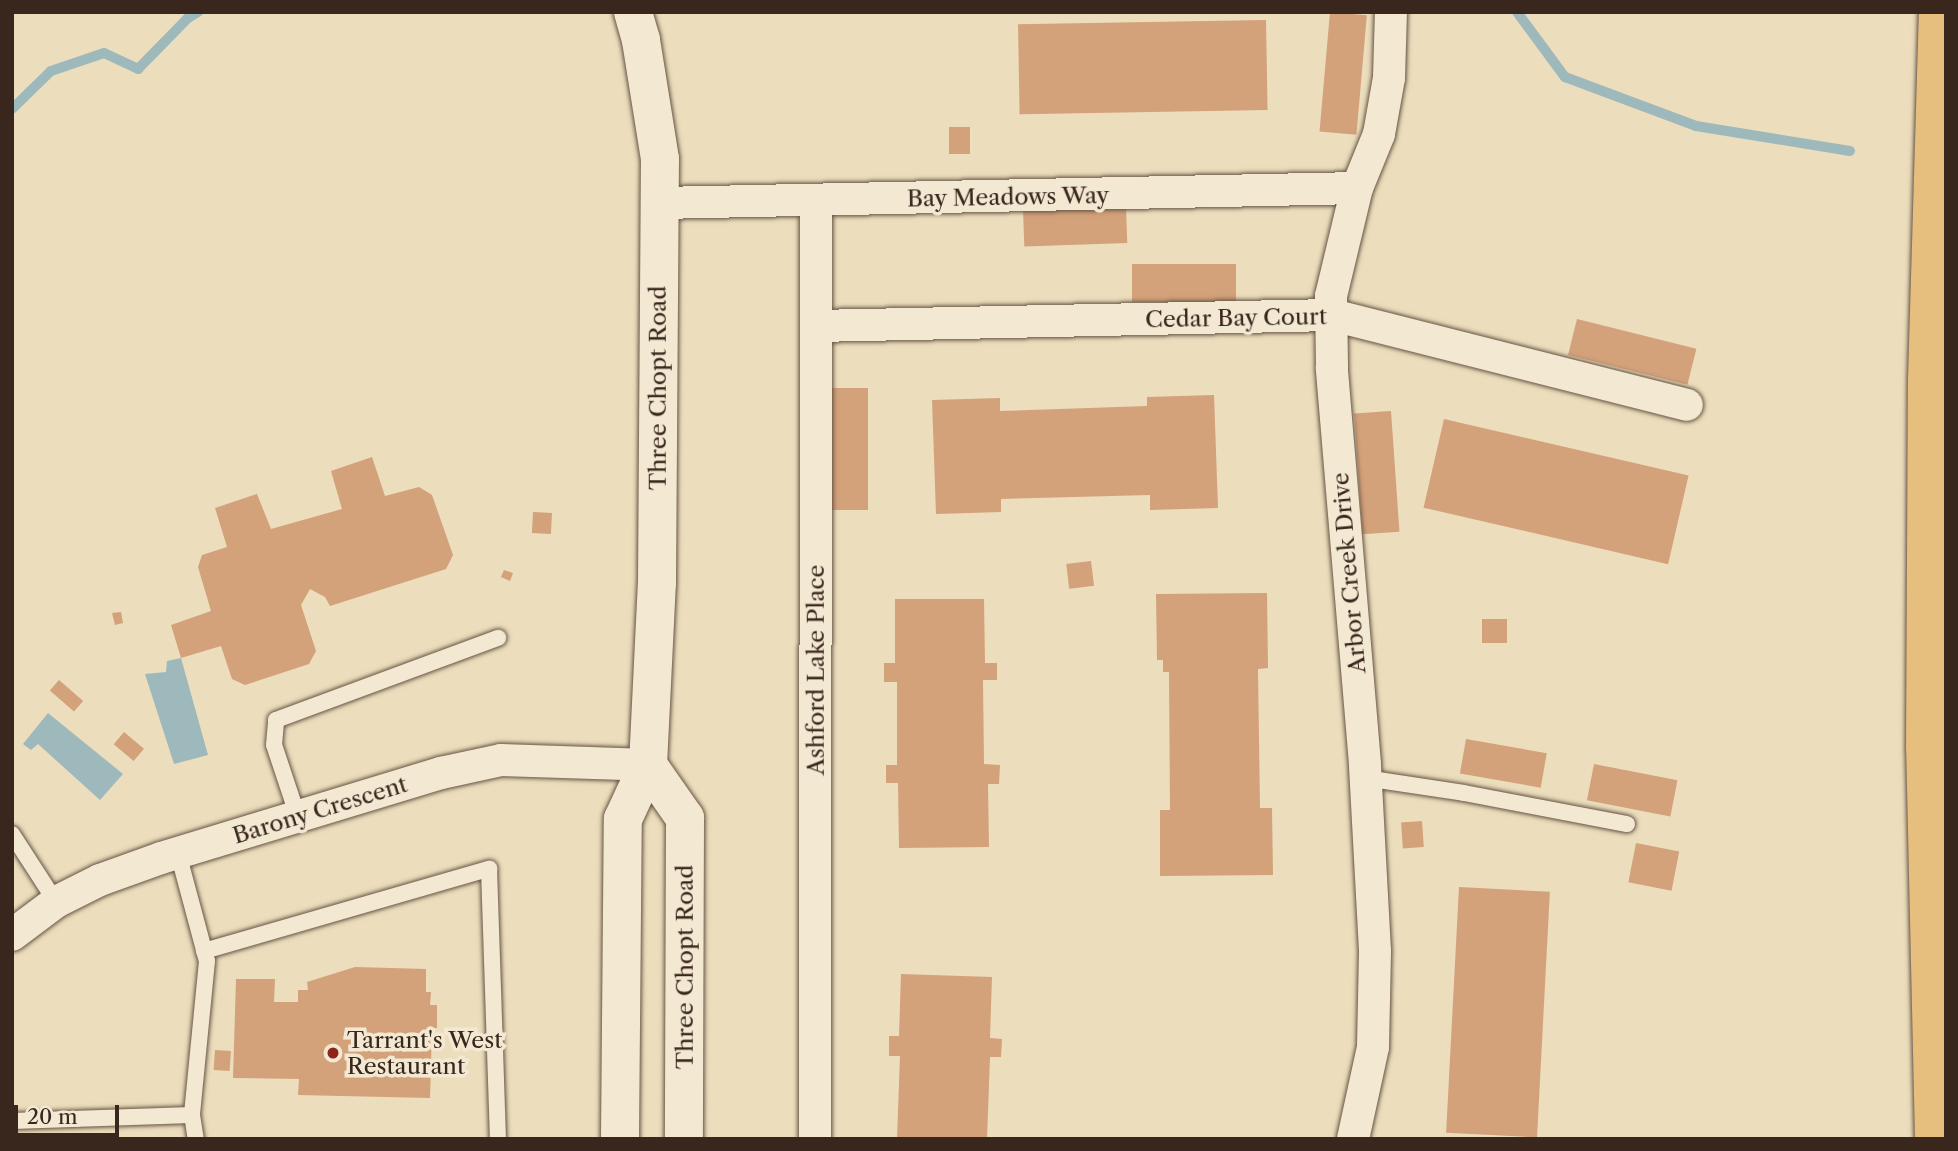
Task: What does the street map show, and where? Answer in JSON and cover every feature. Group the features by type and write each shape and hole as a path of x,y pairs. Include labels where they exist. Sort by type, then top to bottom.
{"highway":[{"path":"1934,1139 1929,1029 1925,733 1927,379 1938,12"}],"main road":[{"name":"Three Chopt Road","path":"620,1139 623,819 648,765 657,583 660,203 656,131 634,12"},
{"name":"Three Chopt Road","path":"648,765 685,818 684,1139"}],"street":[{"name":"Arbor Creek Drive","path":"1353,1139 1373,1047 1375,951 1366,778 1332,367 1331,296 1357,188 1379,134 1389,78 1391,12"},
{"name":"Bay Meadows Way","path":"660,203 1357,188"},
{"name":"Ashford Lake Place","path":"815,1139 816,201"},
{"name":"Cedar Bay Court","path":"816,326 1332,315 1687,405"},
{"name":"Barony Crescent","path":"12,934 56,902 100,880 178,853 441,774 501,760 534,759 648,765"}],"lane":[{"path":"298,817 274,745 276,720 498,638"},
{"path":"1366,778 1464,793 1627,824"},
{"path":"12,834 56,902"},
{"path":"178,853 207,961 192,1115 196,1139"},
{"path":"204,951 489,869 498,1139"},
{"path":"12,1121 192,1115"}],"water":[{"path":"181,658 208,755 174,764 145,674 166,672 167,661"},
{"path":"48,713 123,774 100,800 38,744 31,750 23,744"}],"building":[{"path":"1330,12 1367,15 1356,135 1320,132"},
{"path":"1266,20 1268,110 1020,114 1018,24"},
{"path":"949,127 970,127 970,154 949,154"},
{"path":"1126,207 1127,243 1024,247 1023,211"},
{"path":"1132,264 1236,264 1236,302 1132,302"},
{"path":"1577,319 1696,349 1687,385 1568,355"},
{"path":"831,388 868,388 868,510 831,510"},
{"path":"1214,395 1218,508 1150,510 1150,495 1001,499 1001,512 936,514 932,400 1000,398 1000,411 1147,406 1147,397"},
{"path":"1391,411 1399,532 1363,534 1354,414"},
{"path":"1444,419 1689,475 1668,564 1424,508"},
{"path":"372,457 385,496 419,487 432,495 453,555 446,569 330,606 325,597 310,589 301,605 316,651 309,664 245,685 232,679 221,646 181,658 171,625 211,611 198,567 202,555 227,547 215,508 257,494 271,529 342,509 331,471"},
{"path":"533,512 552,513 551,534 532,533"},
{"path":"1091,561 1094,586 1069,589 1066,564"},
{"path":"504,570 513,573 510,581 501,577"},
{"path":"1267,593 1268,668 1258,669 1260,808 1272,808 1273,875 1160,876 1160,810 1170,810 1169,672 1163,672 1163,660 1157,660 1156,594"},
{"path":"895,599 984,599 985,663 997,663 997,680 983,680 984,764 1000,765 999,784 988,784 989,847 899,848 898,783 886,783 886,765 897,765 897,682 884,682 884,663 895,663"},
{"path":"121,612 123,623 115,625 112,613"},
{"path":"1482,619 1507,619 1507,643 1482,643"},
{"path":"59,680 83,701 74,712 50,691"},
{"path":"124,732 144,749 134,761 114,744"},
{"path":"1466,739 1547,753 1541,788 1460,773"},
{"path":"1594,764 1677,780 1670,817 1587,800"},
{"path":"1422,821 1424,847 1403,848 1401,822"},
{"path":"1636,843 1679,851 1672,891 1628,882"},
{"path":"1459,887 1550,892 1537,1137 1446,1133"},
{"name":"Tarrant's West Restaurant","path":"355,967 426,969 426,992 431,992 430,1005 437,1005 437,1028 432,1028 430,1098 298,1095 299,1079 233,1078 236,979 275,979 274,1002 298,1002 298,990 308,990 307,982"},
{"path":"901,974 992,977 990,1038 1002,1039 1001,1057 990,1057 987,1139 897,1139 900,1056 889,1056 889,1036 899,1036"},
{"path":"215,1050 231,1051 230,1071 214,1070"}],"waterway":[{"path":"12,109 51,71 104,53 138,69 188,18 198,12"},
{"path":"1517,12 1565,77 1696,126 1850,151"}],"place":[{"name":"Tarrant's West Restaurant","path":"333,1053"}]}
